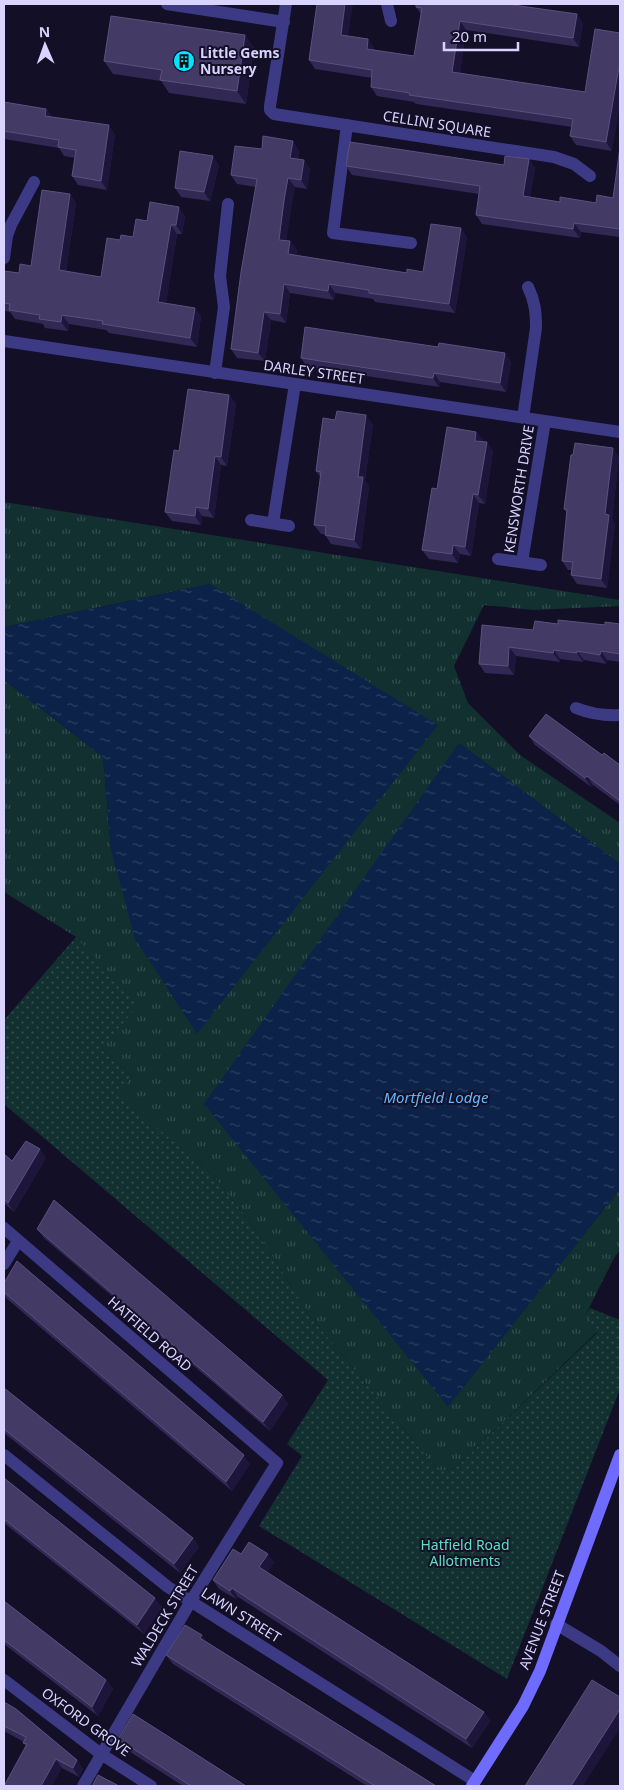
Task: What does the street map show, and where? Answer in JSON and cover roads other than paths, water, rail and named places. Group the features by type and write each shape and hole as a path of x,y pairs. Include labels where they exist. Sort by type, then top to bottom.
{"street":[{"path":"167,4 284,22 286,4"},
{"path":"387,4 390,21"},
{"name":"CELLINI SQUARE","path":"284,22 270,106 270,110 274,114 554,157 574,164 590,176"},
{"path":"347,126 333,233 411,243"},
{"path":"4,258 7,236 11,225 34,182"},
{"path":"215,373 224,307 220,276 228,204"},
{"path":"523,418 536,328 534,299 528,287"},
{"name":"DARLEY STREET","path":"4,341 620,432"},
{"path":"273,523 295,384"},
{"name":"KENSWORTH DRIVE","path":"522,562 545,421"},
{"path":"251,520 289,526"},
{"name":"KENSWORTH DRIVE","path":"498,558 541,565"},
{"path":"576,708 591,714 620,716"},
{"name":"HATFIELD ROAD","path":"4,1228 277,1464"},
{"path":"4,1264 18,1241"},
{"name":"LAWN STREET","path":"4,1455 168,1587 474,1784"},
{"name":"AVENUE STREET","path":"474,1784 523,1706 540,1671 620,1455"},
{"name":"WALDECK STREET","path":"83,1786 190,1601 277,1464"},
{"path":"556,1624 601,1651 620,1666"},
{"name":"OXFORD GROVE","path":"4,1680 101,1754 151,1786"}],"water":[{"path":"210,584 438,725 197,1034 135,939 111,850 103,757 4,680 4,627"},
{"name":"Mortfield Lodge","path":"459,743 620,864 620,1189 448,1407 204,1104"}],"place":[{"name":"Little Gems Nursery","path":"184,61"}],"park label":[{"name":"Hatfield Road Allotments","path":"465,1554"}]}
